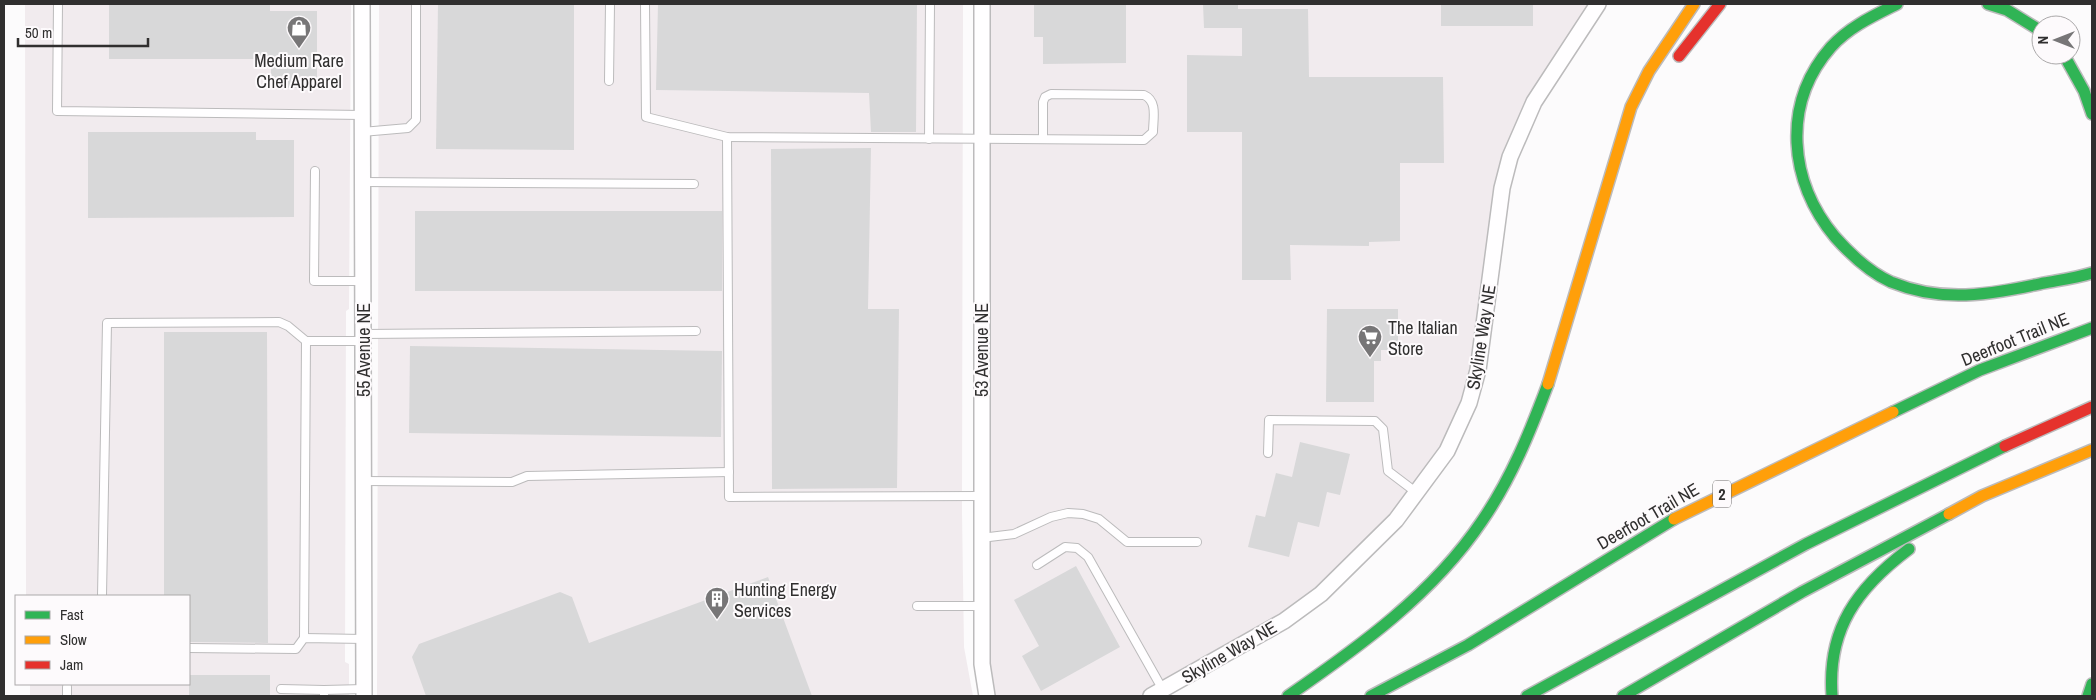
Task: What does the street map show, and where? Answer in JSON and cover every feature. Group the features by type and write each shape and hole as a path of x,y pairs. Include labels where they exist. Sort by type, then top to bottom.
{"highway":[{"path":"1288,696 1375,635 1432,581 1470,538 1500,492 1526,442 1563,337 1636,95 1660,54 1694,4"},
{"path":"1672,66 1720,4"},
{"path":"1897,4 1874,13 1845,33 1824,56 1810,78 1801,99 1796,130 1798,172 1818,217 1834,239 1874,272 1892,282 1951,294 1981,296 2092,272"},
{"path":"1988,4 2007,10 2031,25"},
{"path":"2070,65 2084,91 2092,114"},
{"path":"1618,152 1646,104"},
{"name":"Deerfoot Trail NE","path":"1371,696 1468,645 1683,513 1980,370 2092,328"},
{"path":"1527,696 1817,538 1997,449 2092,407"},
{"path":"1623,696 1802,592 1982,496 2092,450"},
{"path":"1832,696 1830,682 1832,661 1842,624 1854,601 1894,559 1982,496"},
{"path":"2088,696 2092,684"}],"street":[{"name":"55 Avenue NE","path":"362,4 364,693"},
{"name":"53 Avenue NE","path":"982,4 981,606 982,664 987,696"},
{"name":"Skyline Way NE","path":"1157,693 1305,606 1356,561 1396,520 1447,451 1470,399 1479,363 1502,188 1510,158 1534,102 1598,4"}],"lane":[{"path":"58,4 57,111 362,115"},
{"path":"362,132 408,128 416,120 416,4"},
{"path":"609,81 610,4"},
{"path":"645,4 646,117 727,137 1144,140 1153,132 1153,102 1150,97 1144,95 1051,94 1045,97 1043,102 1043,139"},
{"path":"929,139 930,4"},
{"path":"727,137 729,497 981,496"},
{"path":"315,171 314,281 363,281"},
{"path":"362,182 694,184"},
{"path":"102,595 107,324 279,322 288,326 306,341 363,337 696,331"},
{"path":"190,648 296,649 304,638 306,341"},
{"path":"1268,453 1269,420 1375,421 1384,429 1388,471 1417,493"},
{"path":"363,481 512,482 527,476 729,472"},
{"path":"981,538 1014,534 1051,517 1068,513 1083,514 1099,519 1127,542 1197,542"},
{"path":"1037,564 1065,547 1077,548 1088,557 1157,693"},
{"path":"918,606 981,606"},
{"path":"304,638 364,639"},
{"path":"67,687 67,696"},
{"path":"280,689 324,693 364,693"}],"shaded area":[{"path":"25,4 351,4 349,309 346,311 345,662 349,664 349,696 30,696 30,685 190,685 190,595 26,595"},
{"path":"379,4 963,4 962,512 964,647 973,696 377,696"},
{"path":"982,4 1598,4 1510,157 1478,370 1423,486 1321,594 1151,696 987,696"}],"building":[{"path":"109,4 270,4 270,11 317,11 317,88 271,88 271,59 109,59"},
{"path":"438,4 574,4 574,150 436,149"},
{"path":"658,4 917,4 916,132 871,132 869,93 656,90"},
{"path":"1034,4 1126,4 1126,63 1043,64 1043,37 1034,37"},
{"path":"1203,4 1238,4 1238,9 1308,9 1309,77 1443,77 1444,163 1400,163 1400,241 1369,242 1369,246 1290,245 1291,280 1242,280 1242,132 1187,132 1187,55 1242,56 1242,28 1204,28"},
{"path":"1441,4 1533,4 1533,26 1441,26"},
{"path":"88,132 256,132 256,140 294,140 294,217 88,218"},
{"path":"871,148 868,309 899,309 897,488 772,489 771,149"},
{"path":"415,211 722,211 722,291 415,291"},
{"path":"1327,309 1398,309 1398,350 1381,350 1381,361 1374,361 1374,402 1326,402"},
{"path":"164,332 267,332 268,643 190,642 190,595 164,595"},
{"path":"410,346 722,351 721,437 409,433"},
{"path":"1300,442 1350,454 1340,495 1327,492 1319,527 1298,522 1289,557 1248,547 1256,515 1265,517 1276,473 1292,477"},
{"path":"1076,566 1120,647 1041,691 1022,656 1039,646 1014,600"},
{"name":"Hunting Energy Services","path":"768,577 812,696 426,696 412,657 419,644 560,592 572,597 589,643"},
{"path":"190,675 270,675 270,696 189,696"}],"traffic: fast":[{"path":"1897,4 1862,23 1838,40 1815,69 1804,93 1798,118 1797,143 1800,168 1808,192 1820,215 1835,237 1861,262 1883,278 1911,289 1930,293 1968,295 2005,291 2092,273"},
{"path":"1988,4 2007,10 2031,25"},
{"path":"2070,65 2084,91 2092,114"},
{"path":"1893,412 1980,370 2092,328"},
{"path":"1288,696 1393,618 1418,596 1463,547 1482,521 1511,472 1548,384"},
{"path":"1527,696 1806,544 2005,446"},
{"path":"1623,696 1802,592 1949,514"},
{"path":"1371,696 1468,645 1674,519"},
{"path":"1832,696 1832,672 1835,650 1840,630 1849,612 1874,579 1909,549"},
{"path":"2088,696 2092,684"}],"traffic: slow":[{"path":"1548,384 1631,107 1649,71 1694,4"},
{"path":"1674,519 1893,412"},
{"path":"1949,514 1982,496 2092,450"}],"traffic: jam":[{"path":"1679,56 1720,4"},
{"path":"2005,446 2092,407"}],"place":[{"name":"Medium Rare Chef Apparel","path":"299,49"},
{"name":"The Italian Store","path":"1370,358"},
{"name":"Hunting Energy Services","path":"717,620"}]}
